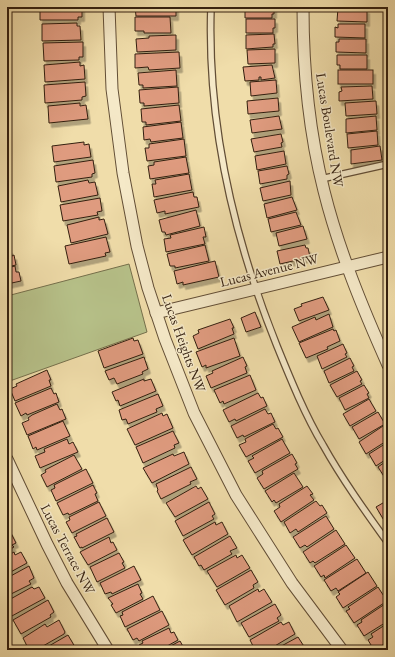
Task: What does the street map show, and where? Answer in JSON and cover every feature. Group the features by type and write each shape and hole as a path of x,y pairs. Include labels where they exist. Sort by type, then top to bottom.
{"street":[{"name":"Lucas Heights NW","path":"110,7 112,89 123,173 137,246 156,313 169,351 194,413 236,495 292,584 342,650"},
{"name":"Lucas Boulevard NW","path":"304,7 305,59 309,105 321,178 336,233 348,267 360,300 388,365"},
{"name":"Lucas Avenue NW","path":"156,313 388,257"},
{"name":"Lucas Terrace NW","path":"7,459 32,514 67,583 108,650"}],"lane":[{"path":"211,7 213,84 219,136 230,198 247,262 262,310 289,376 322,444 388,543"},
{"path":"321,178 388,164"}],"green space":[{"path":"129,264 147,332 7,382 7,296"}],"building":[{"path":"40,7 82,7 82,17 78,17 78,20 40,20"},
{"path":"135,7 176,7 176,16 136,16"},
{"path":"245,7 274,7 274,14 272,14 272,18 245,18"},
{"path":"338,8 367,9 367,22 337,21"},
{"path":"135,17 170,17 171,33 144,33 144,31 135,31"},
{"path":"246,19 275,19 275,28 273,28 273,33 246,33"},
{"path":"77,23 77,26 80,26 81,40 42,41 42,24"},
{"path":"338,24 365,24 365,38 335,37 335,27 338,28"},
{"path":"274,34 275,44 273,44 273,47 246,49 246,35"},
{"path":"176,35 176,50 137,52 136,39 149,38 149,36"},
{"path":"339,39 366,39 366,53 336,52 336,42 339,42"},
{"path":"83,42 83,57 79,57 79,60 44,61 43,43"},
{"path":"275,49 275,63 248,64 247,50"},
{"path":"179,52 180,68 149,70 148,67 135,68 135,54"},
{"path":"337,55 367,55 367,69 340,69 340,65 337,65"},
{"path":"80,62 80,66 84,65 85,79 45,82 44,65"},
{"path":"272,65 275,78 261,80 261,77 259,77 259,80 245,81 243,67"},
{"path":"176,70 177,86 143,88 143,85 139,85 138,73"},
{"path":"338,70 373,70 373,84 338,84"},
{"path":"276,80 277,93 251,96 250,82"},
{"path":"85,82 86,96 82,97 82,100 45,103 44,85"},
{"path":"372,86 373,99 339,101 339,92 342,91 341,87"},
{"path":"178,87 179,103 144,106 144,103 140,103 139,90"},
{"path":"278,98 279,111 248,114 247,101"},
{"path":"376,101 377,114 346,116 345,103"},
{"path":"80,103 80,106 86,105 88,119 49,123 48,106"},
{"path":"179,105 181,121 146,125 146,122 142,122 141,109"},
{"path":"279,116 282,129 252,133 250,120"},
{"path":"376,116 377,130 346,133 346,119"},
{"path":"181,122 183,138 151,142 150,139 144,140 143,127"},
{"path":"377,131 378,145 348,148 347,134"},
{"path":"281,134 283,142 281,143 282,147 254,152 251,139"},
{"path":"184,139 186,156 147,161 145,148 149,148 149,144"},
{"path":"84,142 84,145 89,144 91,157 54,162 52,146"},
{"path":"380,146 382,160 351,164 351,150"},
{"path":"284,151 286,164 257,170 255,156"},
{"path":"186,157 189,173 150,179 148,166 154,165 154,162"},
{"path":"93,160 95,173 92,174 92,177 56,182 54,166"},
{"path":"287,166 289,174 287,175 287,179 260,184 258,171"},
{"path":"189,174 192,190 154,197 152,184 156,184 155,180"},
{"path":"88,180 89,183 95,182 98,195 61,202 58,186"},
{"path":"290,181 291,195 263,201 260,188"},
{"path":"193,192 194,197 197,197 199,207 165,214 165,211 157,213 154,200"},
{"path":"292,197 297,210 267,218 264,204"},
{"path":"100,198 102,211 97,212 98,215 63,221 60,205"},
{"path":"196,210 200,226 166,235 165,232 162,232 159,220"},
{"path":"296,212 301,225 271,232 268,219"},
{"path":"99,217 99,220 104,219 108,234 71,243 67,225"},
{"path":"303,226 307,239 279,246 276,233"},
{"path":"204,227 206,237 203,237 205,244 166,252 164,239 171,238 170,235"},
{"path":"106,237 110,252 105,253 106,256 69,264 65,246"},
{"path":"205,245 209,261 175,268 175,266 170,266 167,254"},
{"path":"305,245 306,248 308,248 310,257 280,264 277,251"},
{"path":"10,249 12,256 14,255 16,265 7,267 7,250"},
{"path":"215,261 219,277 183,285 183,282 177,284 174,271"},
{"path":"15,266 16,272 19,272 21,281 7,284 7,268"},
{"path":"323,297 329,310 299,321 294,309 302,306 301,304"},
{"path":"255,312 261,327 246,332 241,318"},
{"path":"329,314 333,327 299,342 292,327 315,317 316,320"},
{"path":"230,319 234,328 232,328 234,334 198,349 193,336 199,333 198,330"},
{"path":"333,329 334,331 336,330 340,341 327,347 328,349 306,358 299,343"},
{"path":"133,338 134,341 138,340 143,354 104,368 98,351"},
{"path":"234,338 240,356 206,368 206,365 202,367 196,352"},
{"path":"343,344 347,357 322,369 317,356"},
{"path":"144,357 148,369 142,372 143,374 117,384 114,378 109,380 105,371"},
{"path":"243,357 247,366 245,367 247,373 211,388 206,376 213,373 212,371"},
{"path":"350,358 354,366 352,367 354,371 329,383 324,371"},
{"path":"47,370 51,380 49,380 51,386 15,401 10,389 17,386 16,384"},
{"path":"357,371 362,380 360,381 362,384 337,397 330,385"},
{"path":"250,375 256,390 224,404 223,401 220,403 214,390"},
{"path":"144,379 144,381 151,379 156,391 120,406 118,400 116,401 112,392"},
{"path":"364,385 369,393 367,394 369,398 345,410 339,398"},
{"path":"51,388 54,394 56,393 59,402 21,416 15,403"},
{"path":"258,393 261,398 263,397 267,406 236,421 235,419 229,422 223,410"},
{"path":"158,394 163,406 156,409 157,412 128,424 126,419 122,420 119,410"},
{"path":"369,399 376,411 350,426 343,414"},
{"path":"57,404 60,410 62,409 66,419 27,435 22,423 29,420 28,418 32,415"},
{"path":"265,409 268,414 271,413 275,422 244,437 243,435 237,438 231,426"},
{"path":"378,412 385,424 359,439 352,427"},
{"path":"162,413 163,416 167,414 173,428 135,445 127,429"},
{"path":"63,421 70,436 37,450 36,447 33,449 28,436"},
{"path":"273,424 276,429 278,428 283,437 246,457 239,445 246,442 245,439"},
{"path":"383,426 388,431 388,440 366,454 359,442"},
{"path":"173,431 179,443 174,445 175,448 143,463 136,447"},
{"path":"67,439 69,444 73,442 78,452 40,468 35,456 45,452 44,449"},
{"path":"282,439 290,453 255,473 248,461 254,458 252,456"},
{"path":"388,442 388,458 376,466 369,454"},
{"path":"184,452 189,464 152,483 143,468 173,454 174,456"},
{"path":"292,454 297,463 295,464 298,469 264,489 257,478 263,474 262,471"},
{"path":"74,455 82,469 47,487 41,475 46,472 45,470"},
{"path":"388,460 388,476 385,478 378,467"},
{"path":"191,467 197,479 190,482 191,484 161,499 157,491 156,484"},
{"path":"86,469 93,483 56,501 51,490 55,488 54,485"},
{"path":"294,473 303,487 276,503 274,500 272,502 265,491"},
{"path":"93,485 97,493 95,494 98,501 69,515 68,513 63,515 57,503"},
{"path":"196,486 198,489 201,487 208,499 175,517 166,503"},
{"path":"307,486 313,494 310,495 314,500 281,522 274,511 280,507 279,504"},
{"path":"388,500 388,527 376,507"},
{"path":"316,501 320,506 322,505 327,513 298,532 296,529 290,533 284,522"},
{"path":"99,502 106,516 72,533 66,522 70,520 69,517"},
{"path":"209,502 215,514 212,516 214,519 183,536 175,521"},
{"path":"326,516 334,529 307,547 305,545 300,548 293,537"},
{"path":"107,518 114,532 80,548 74,537 77,536 76,534"},
{"path":"215,522 216,525 222,522 228,534 192,555 183,540"},
{"path":"336,530 345,544 315,563 313,561 310,563 303,552"},
{"path":"10,531 16,543 12,545 14,547 7,551 7,532"},
{"path":"230,536 237,548 230,551 232,554 204,570 201,565 199,566 194,557"},
{"path":"109,537 111,543 113,542 117,550 88,565 80,552"},
{"path":"346,545 355,558 325,578 324,575 321,577 314,566"},
{"path":"14,552 15,555 21,552 27,563 7,574 7,556"},
{"path":"119,553 124,562 122,563 125,568 97,582 90,567"},
{"path":"236,555 237,558 242,555 250,568 217,587 207,571"},
{"path":"357,559 366,573 338,591 336,588 331,591 324,580"},
{"path":"29,566 34,578 29,581 31,584 7,596 7,578"},
{"path":"134,566 141,580 112,594 111,592 105,594 100,583"},
{"path":"251,570 258,582 253,585 254,588 225,605 216,590"},
{"path":"368,572 377,586 343,608 336,597 340,594 338,592"},
{"path":"138,584 142,593 140,594 143,599 116,613 111,605 113,604 108,598"},
{"path":"32,587 34,589 39,587 45,598 10,617 7,611 7,601"},
{"path":"378,587 387,601 354,623 346,611 350,609 348,607"},
{"path":"258,589 259,592 264,589 272,602 237,622 229,606"},
{"path":"153,596 160,610 125,627 120,616 123,615 122,612"},
{"path":"48,600 54,612 50,615 51,617 21,634 13,620"},
{"path":"388,602 388,621 364,636 357,625 362,622 361,620"},
{"path":"275,604 281,615 277,618 279,621 249,637 241,623"},
{"path":"162,611 169,625 139,641 137,638 133,640 127,629"},
{"path":"59,620 65,632 64,634 36,650 29,650 23,638 45,624 47,627"},
{"path":"281,622 283,625 289,622 295,634 268,650 255,650 250,640"},
{"path":"388,623 388,642 374,650 368,640 373,637 371,634"},
{"path":"169,628 171,633 174,632 178,640 160,650 141,650 139,645 143,643 142,641"},
{"path":"68,635 75,647 70,650 42,650"},
{"path":"298,637 305,648 302,650 274,650"},
{"path":"180,641 185,650 163,650"}]}
